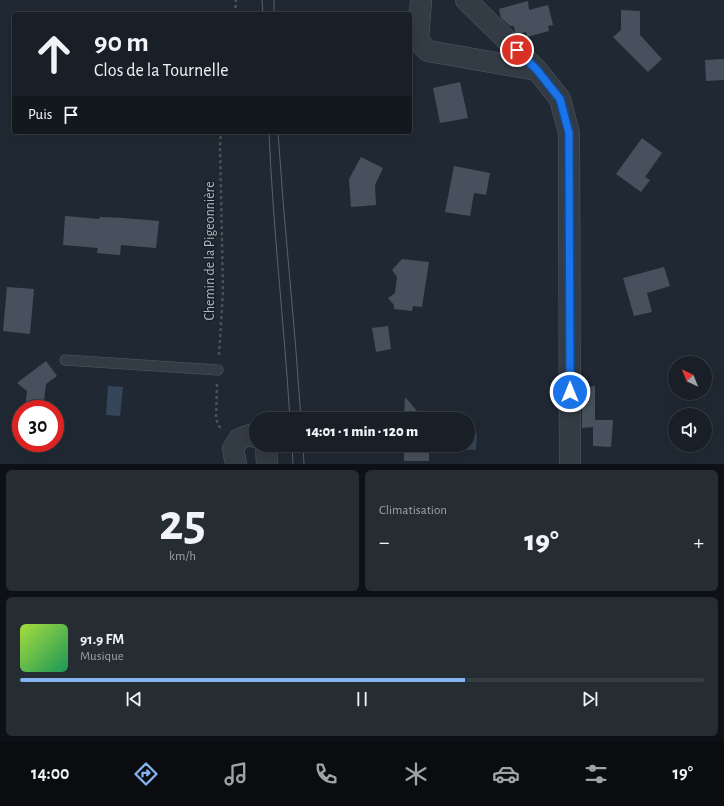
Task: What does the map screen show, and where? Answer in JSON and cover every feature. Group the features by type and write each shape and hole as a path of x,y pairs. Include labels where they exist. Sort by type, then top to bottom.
{"street":[{"path":"421,0 418,41 428,52 537,70"},
{"path":"466,0 537,70 560,99 569,133 570,464"},
{"path":"235,454 239,439 249,436"},
{"path":"266,452 267,464"}],"lane":[{"path":"65,360 218,370"}],"path":[{"path":"235,12 236,0"},
{"name":"Chemin de la Pigeonnière","path":"221,134 223,291 216,420 235,454"}],"water":[{"path":"108,386 123,387 120,416 106,415"},
{"path":"475,434 477,434 476,450"}],"building":[{"path":"528,1 529,10 548,5 553,25 548,26 549,31 527,37 526,32 518,34 515,32 514,26 510,26 501,18 499,9"},
{"path":"621,10 640,11 640,35 662,59 648,72 613,37 621,30"},
{"path":"724,59 724,80 706,81 705,60"},
{"path":"460,82 468,118 440,123 433,88"},
{"path":"642,138 662,153 645,177 650,180 641,192 616,174"},
{"path":"361,157 383,168 375,185 376,205 351,207 349,179"},
{"path":"454,166 490,173 486,195 474,193 470,216 445,212"},
{"path":"65,216 159,221 156,248 121,245 120,255 97,253 98,248 63,245"},
{"path":"402,259 429,262 422,307 413,306 412,311 394,309 394,305 388,298 395,293 397,277 392,270"},
{"path":"664,267 670,286 647,293 652,312 634,316 623,278"},
{"path":"7,287 34,289 30,334 3,331"},
{"path":"388,326 391,349 376,352 372,328"},
{"path":"46,361 57,376 46,384 44,400 26,400 27,391 17,383"},
{"path":"595,386 595,420 613,420 611,447 593,446 593,427 582,428 582,388"},
{"path":"405,397 417,411 429,411 429,412 404,412"},
{"path":"404,452 429,452 429,461 404,461"}],"tram line":[{"path":"262,0 263,12"},
{"path":"274,0 274,12"},
{"path":"269,134 273,204 290,412"},
{"path":"278,134 301,412"},
{"path":"292,452 293,464"},
{"path":"303,452 304,464"}],"route":[{"path":"517,50 537,70 560,99 569,133 570,392"}]}
